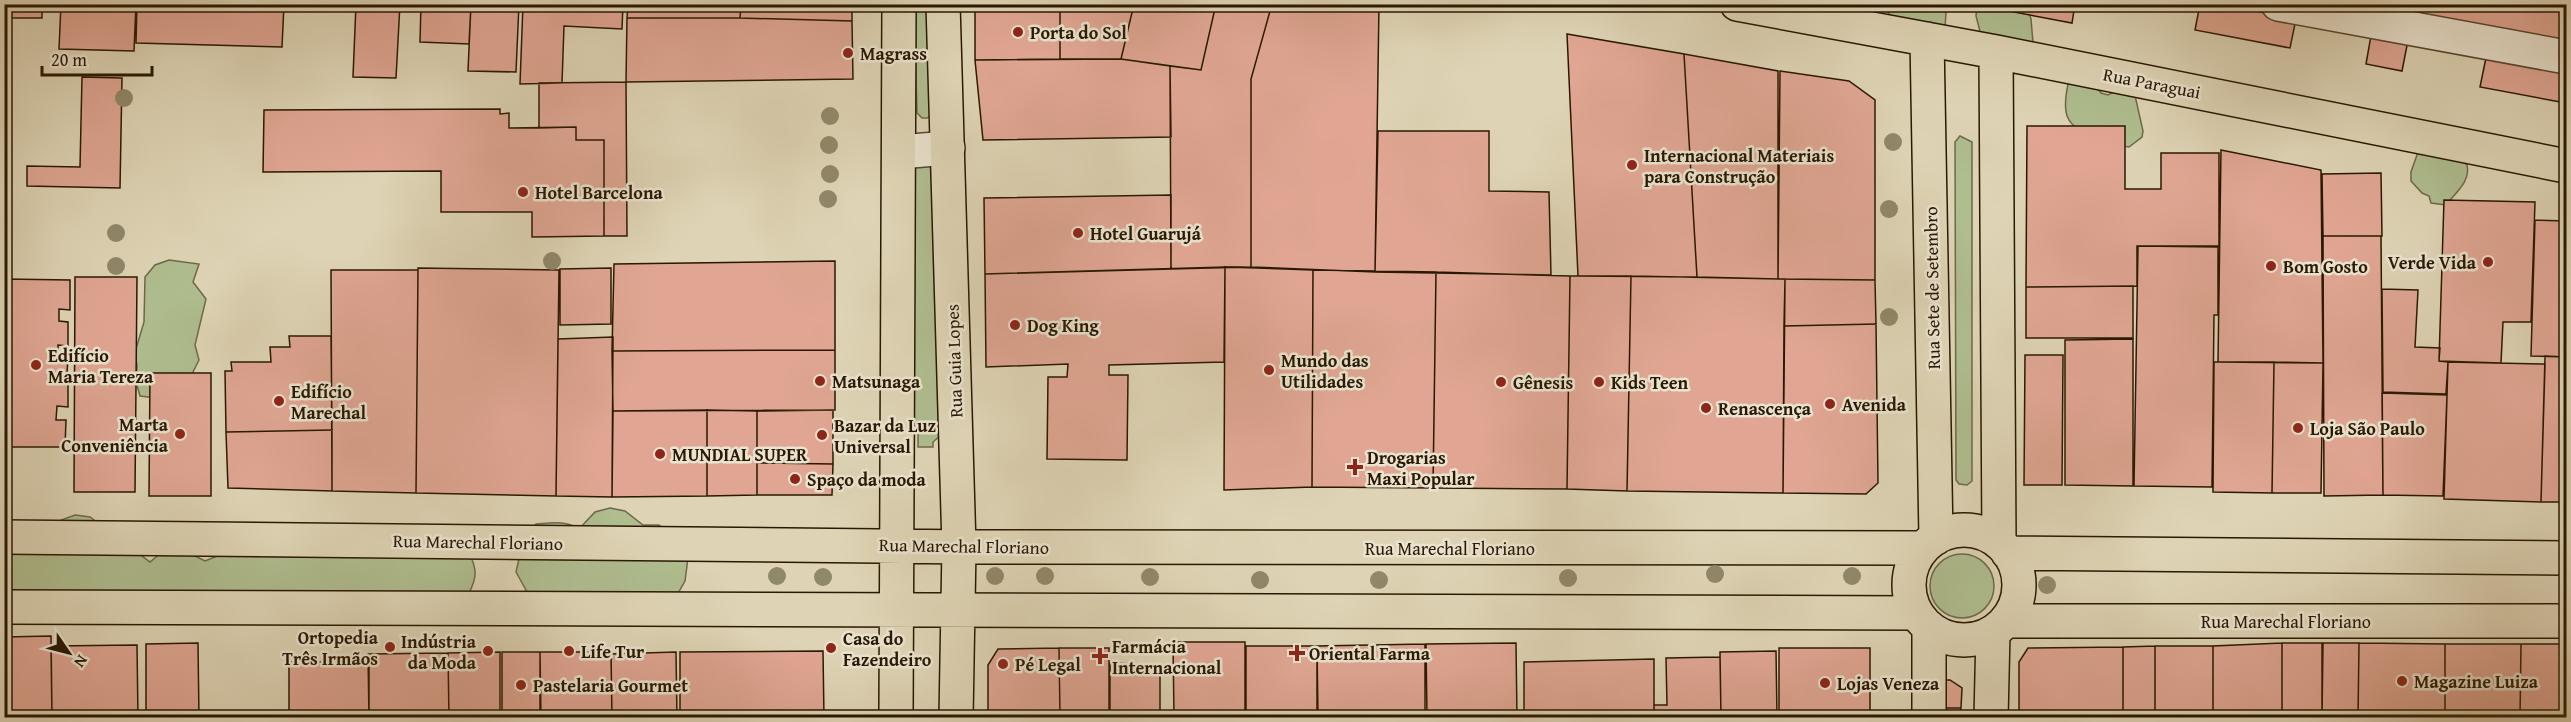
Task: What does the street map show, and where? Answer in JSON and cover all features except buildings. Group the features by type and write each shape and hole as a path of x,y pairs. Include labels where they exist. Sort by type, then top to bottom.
{"main road":[{"path":"896,717 899,4"},
{"name":"Rua Guia Lopes","path":"943,4 959,547 956,717"},
{"name":"Rua Paraguai","path":"1737,4 1996,52 2566,166"},
{"name":"Rua Sete de Setembro","path":"1928,39 1930,543"},
{"path":"1996,52 2003,548"},
{"path":"1966,530 1978,532 2003,548 2017,573 2019,587 2016,602 1999,626 1976,639 1959,640 1940,635 1923,621 1912,604 1909,582 1911,569 1930,543 1954,531 1966,530"},
{"name":"Rua Marechal Floriano","path":"4,537 959,547 1930,543"},
{"path":"2003,548 2566,558"},
{"path":"4,607 896,609 1923,621"},
{"path":"1923,621 1929,717"},
{"name":"Rua Marechal Floriano","path":"1999,626 2566,621"},
{"path":"1991,717 1999,626"}],"street":[{"path":"2278,4 2566,57"},
{"path":"898,152 948,148"}],"green space":[{"path":"914,5 930,5 930,116 927,118 922,118 917,113"},
{"path":"1883,5 1952,5 1946,12 1945,28 1893,20"},
{"path":"1977,5 2026,5 2031,19 2033,43 1982,39 1976,16"},
{"path":"2069,80 2097,87 2101,93 2108,95 2122,88 2134,91 2143,131 2142,137 2129,147 2097,138 2078,129 2072,124 2066,110 2065,101"},
{"path":"1960,136 1972,142 1972,481 1967,485 1959,484 1956,480 1955,142"},
{"path":"2418,152 2460,160 2467,165 2467,177 2458,192 2446,205 2431,203 2429,196 2422,193 2411,181 2411,172"},
{"path":"932,154 966,227 950,427 933,442 933,447 918,447 918,434 910,429 915,225 901,211 896,179"},
{"path":"169,260 199,264 193,282 206,299 195,345 199,360 192,374 156,398 140,396 136,382 135,352 144,322 145,277 155,265"},
{"path":"610,508 625,511 643,525 659,525 678,539 688,558 685,581 677,595 531,599 516,572 522,547 531,529 536,524 564,523 579,529 595,512"},
{"path":"75,515 90,517 150,562 162,552 191,554 205,561 220,555 468,550 475,568 475,577 468,595 5,616 4,532 53,532 61,520"},
{"path":"1962,554 1974,556 1985,563 1992,574 1994,586 1992,598 1985,609 1974,616 1962,618 1950,616 1939,609 1932,598 1930,586 1932,574 1939,563 1950,556"}],"place":[{"name":"Porta do Sol","path":"1018,32"},
{"name":"Magrass","path":"848,53"},
{"name":"Internacional Materiais para Construção","path":"1632,165"},
{"name":"Hotel Barcelona","path":"523,192"},
{"name":"Hotel Guarujá","path":"1078,233"},
{"name":"Verde Vida","path":"2488,262"},
{"name":"Bom Gosto","path":"2271,266"},
{"name":"Dog King","path":"1015,325"},
{"name":"Edifício Maria Tereza","path":"36,365"},
{"name":"Mundo das Utilidades","path":"1269,370"},
{"name":"Matsunaga","path":"820,381"},
{"name":"Gênesis","path":"1501,382"},
{"name":"Kids Teen","path":"1599,382"},
{"name":"Edifício Marechal","path":"279,401"},
{"name":"Avenida","path":"1830,404"},
{"name":"Renascença","path":"1706,408"},
{"name":"Loja São Paulo","path":"2298,428"},
{"name":"Marta Conveniência","path":"180,434"},
{"name":"Bazar da Luz Universal","path":"822,435"},
{"name":"MUNDIAL SUPER","path":"660,454"},
{"name":"Drogarias Maxi Popular","path":"1355,467"},
{"name":"Spaço da moda","path":"795,479"},
{"name":"Ortopedia Três Irmãos","path":"390,647"},
{"name":"Casa do Fazendeiro","path":"831,648"},
{"name":"Indústria da Moda","path":"488,651"},
{"name":"Life Tur","path":"569,651"},
{"name":"Oriental Farma","path":"1297,653"},
{"name":"Farmácia Internacional","path":"1100,656"},
{"name":"Pé Legal","path":"1003,664"},
{"name":"Magazine Luiza","path":"2402,681"},
{"name":"Lojas Veneza","path":"1825,683"},
{"name":"Pastelaria Gourmet","path":"521,685"}]}
